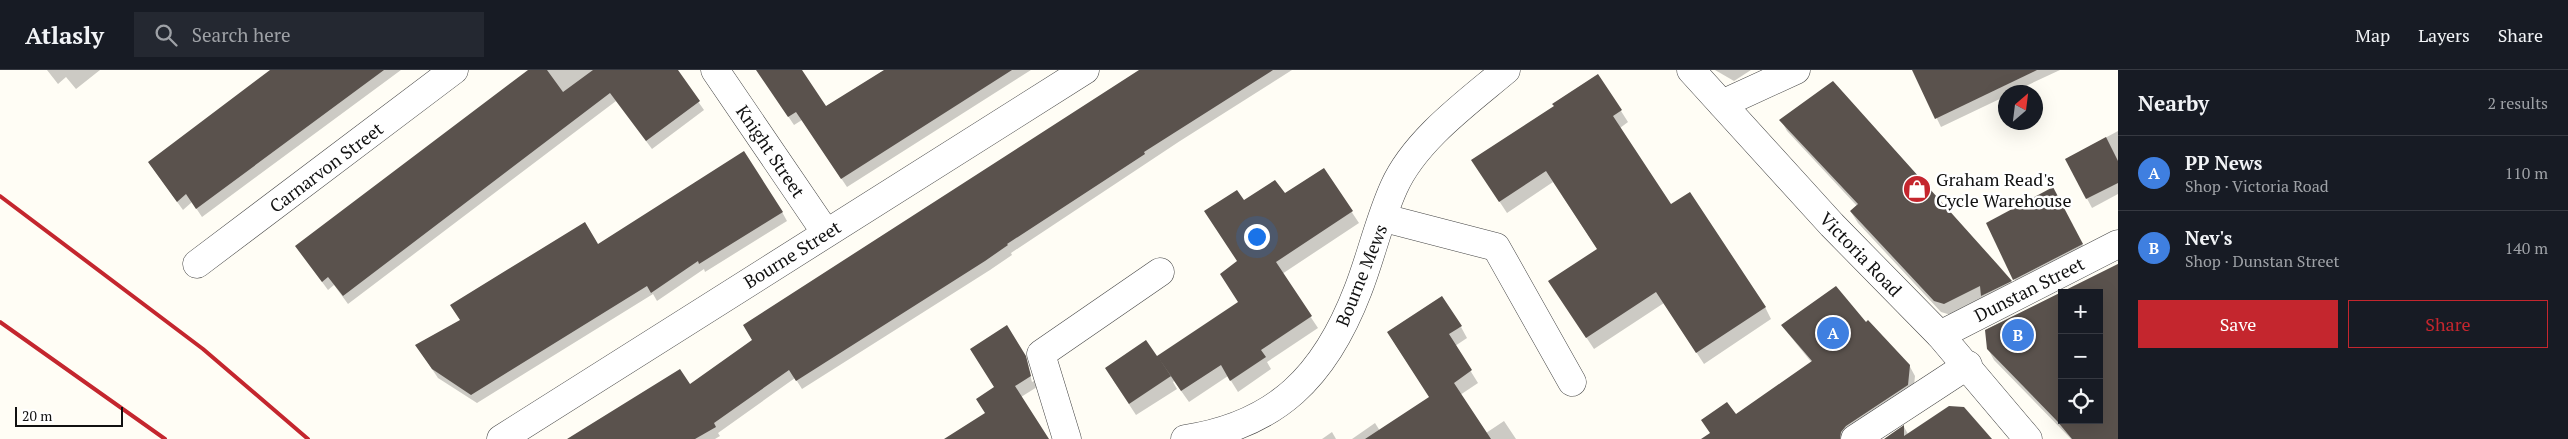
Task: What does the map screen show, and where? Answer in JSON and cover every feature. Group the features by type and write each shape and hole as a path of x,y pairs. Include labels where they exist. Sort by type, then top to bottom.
{"street":[{"name":"Carnarvon Street","path":"197,264 454,70"},
{"name":"Knight Street","path":"715,70 826,233"},
{"name":"Bourne Street","path":"501,439 1085,70"},
{"name":"Bourne Mews","path":"1185,439 1216,437 1264,415 1302,386 1328,353 1357,292 1395,186 1424,143 1456,112 1506,70"},
{"name":"Victoria Road","path":"1691,70 1832,225 1940,334 1968,365 2028,439"},
{"path":"1722,104 1796,70"},
{"path":"1384,218 1496,247 1572,382"},
{"name":"Dunstan Street","path":"1940,334 2118,244"},
{"path":"1067,439 1041,354 1160,272"},
{"path":"1855,439 1968,365"}],"building":[{"path":"270,70 384,70 196,209 186,194 177,202 148,162"},
{"path":"528,70 547,70 563,92 593,70 678,70 700,101 646,141 610,93 343,296 328,277 322,282 295,246"},
{"path":"756,70 802,70 826,106 884,70 1012,70 841,179 796,112 788,117"},
{"path":"1139,70 1273,70 1144,152 1145,154 1007,244 985,261 796,381 789,370 714,423 716,427 695,439 567,439 680,369 690,384 752,340 743,325"},
{"path":"1912,70 2037,70 2006,85 1998,85 1998,89 1935,119"},
{"path":"1598,74 1622,110 1613,116 1671,204 1690,192 1766,307 1696,353 1656,292 1586,338 1548,281 1597,249 1546,171 1499,202 1471,160 1554,106 1552,104"},
{"name":"Graham Read's Cycle Warehouse","path":"1833,81 2012,281 1981,296 1980,286 1944,304 1934,301 1850,211 1858,204 1779,120"},
{"path":"2106,137 2118,161 2118,183 2086,199 2065,159"},
{"path":"744,151 783,212 699,264 698,261 651,293 647,286 471,395 432,369 415,345 460,320 450,305 585,222 598,244"},
{"path":"1324,168 1353,211 1276,262 1312,316 1261,350 1266,357 1230,381 1221,365 1181,391 1171,376 1129,404 1105,368 1146,340 1157,356 1238,302 1220,274 1237,261 1204,211 1237,190 1244,200 1275,180 1285,193"},
{"path":"2053,187 2083,244 2013,280 1986,223"},
{"path":"2118,264 2118,439 2072,439 2060,424 2103,424 2103,289 2068,289"},
{"path":"1836,286 1866,322 1868,320 1910,365 1908,385 1846,426 1841,432 1840,439 1701,439 1710,433 1701,420 1727,402 1736,414 1812,361 1781,325"},
{"path":"2058,294 2058,422 2057,421 1987,349 1985,330"},
{"path":"1442,296 1462,326 1449,334 1472,370 1454,383 1491,439 1365,439 1429,397 1387,332"},
{"path":"1007,325 1026,356 1031,376 1015,386 1049,439 944,439 985,413 976,399 994,387 970,349"},
{"path":"1949,406 1964,407 1992,439 1884,439 1904,425 1904,436"}],"railway":[{"path":"0,196 203,349 308,439"},
{"path":"0,322 165,439"}],"place":[{"name":"Graham Read's Cycle Warehouse","path":"1917,189"},
{"name":"PP News","path":"1833,333"},
{"name":"Nev's","path":"2018,335"}]}
